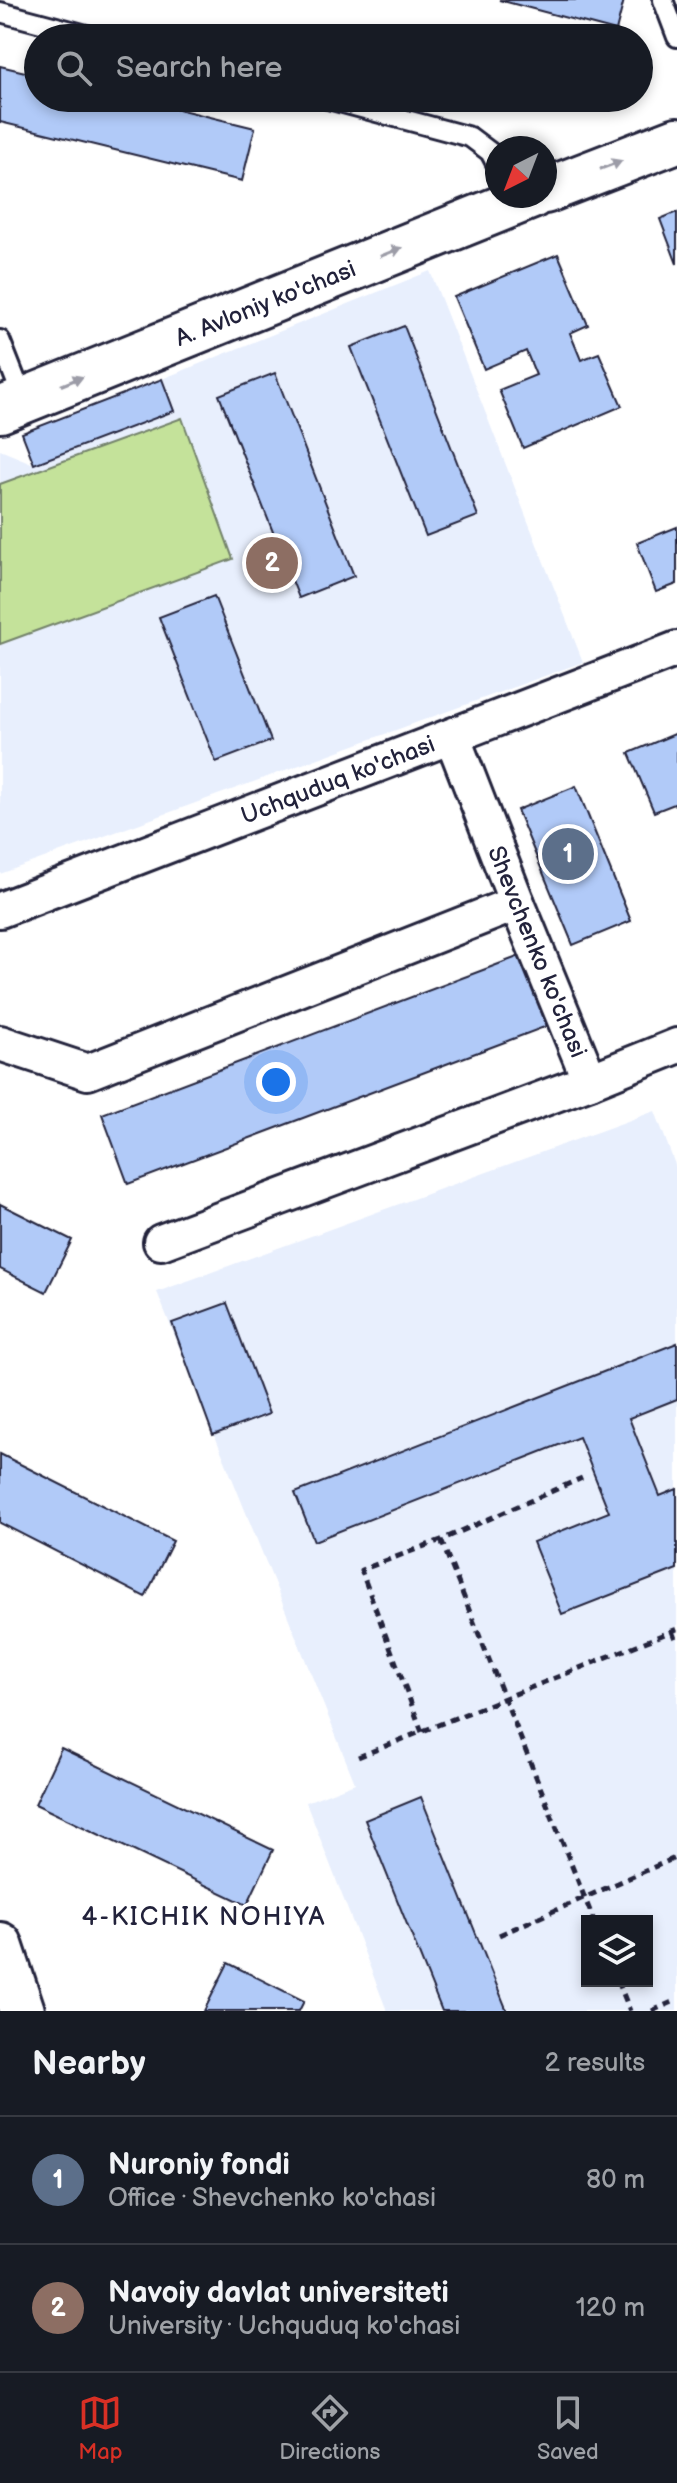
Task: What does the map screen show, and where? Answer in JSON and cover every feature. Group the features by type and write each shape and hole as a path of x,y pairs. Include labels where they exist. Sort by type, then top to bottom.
{"main road":[{"path":"557,155 677,109"},
{"name":"A. Avloniy ko'chasi","path":"557,176 677,140"},
{"name":"A. Avloniy ko'chasi","path":"7,380 485,200"},
{"path":"0,1945 22,2011"}],"street":[{"name":"Uchquduq ko'chasi","path":"0,910 677,649"},
{"name":"Shevchenko ko'chasi","path":"452,736 590,1081 677,1046"},
{"path":"0,1043 88,1072 517,903"},
{"path":"161,1242 590,1081"}],"lane":[{"path":"663,0 677,37"},
{"path":"0,12 45,24"},
{"path":"376,112 470,137 485,148"}],"path":[{"path":"422,1732 361,1570 441,1540 582,1478"},
{"path":"441,1540 592,1915"},
{"path":"358,1757 674,1630 677,1644"},
{"path":"499,1935 677,1857"},
{"path":"620,1987 630,2011"},
{"path":"652,2011 677,2000"}],"shaded area":[{"path":"430,271 583,662 0,874 0,450 34,464 173,411 162,379"},
{"path":"655,1111 677,1170 677,2011 387,2011 306,1802 355,1783 157,1292"}],"green space":[{"path":"182,418 233,559 0,644 0,484"}],"building":[{"path":"499,0 624,0 618,24 590,24"},
{"path":"0,66 24,72 24,112 190,112 255,128 242,181 0,122"},
{"path":"677,212 677,264 660,219"},
{"path":"558,254 588,325 570,333 581,360 599,353 622,406 523,448 499,390 536,375 526,351 484,369 454,297"},
{"path":"404,326 478,516 426,536 351,347"},
{"path":"275,373 354,576 299,598 219,395"},
{"path":"162,379 174,411 34,464 22,433"},
{"path":"677,527 677,584 656,592 637,543"},
{"path":"214,596 271,741 216,762 159,617"},
{"path":"677,733 677,803 654,812 629,753"},
{"path":"576,786 631,921 573,945 517,810"},
{"path":"520,956 547,1026 128,1184 102,1114"},
{"path":"0,1204 72,1240 46,1292 0,1269"},
{"path":"227,1303 269,1414 213,1435 172,1323"},
{"path":"677,1343 677,1399 629,1418 660,1496 677,1489 677,1569 562,1614 533,1542 609,1512 579,1437 314,1541 295,1493"},
{"path":"0,1454 173,1541 145,1597 0,1523"},
{"path":"61,1748 273,1850 247,1905 35,1804"},
{"path":"421,1797 507,2011 442,2011 365,1820"},
{"path":"228,1963 304,2001 299,2011 204,2011"}],"place":[{"name":"Navoiy davlat universiteti","path":"272,563"},
{"name":"Nuroniy fondi","path":"568,854"}],"district":[{"name":"4-KICHIK NOHIYA","path":"204,1917"}]}
